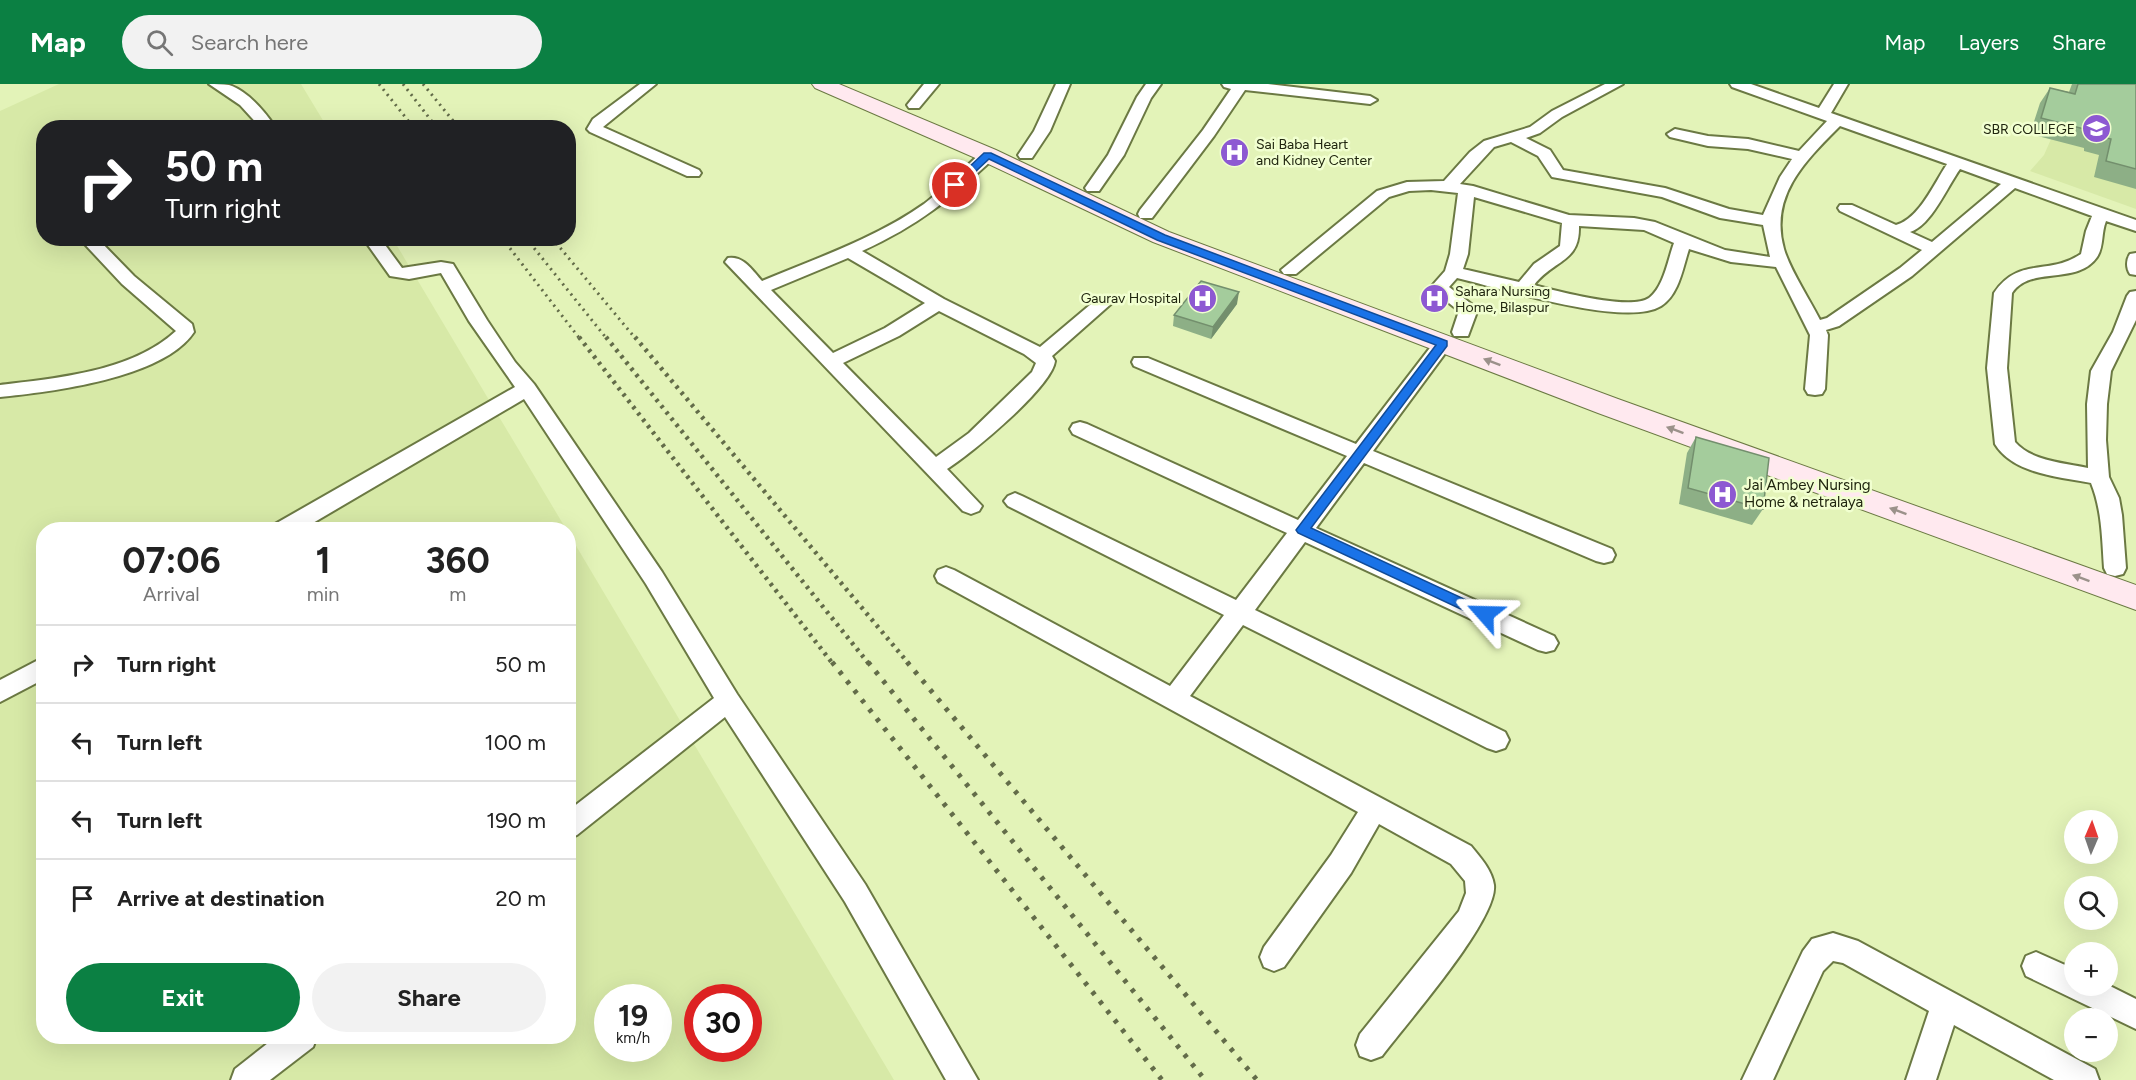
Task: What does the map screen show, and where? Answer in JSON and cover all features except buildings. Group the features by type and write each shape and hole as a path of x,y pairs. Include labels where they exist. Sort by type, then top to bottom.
{"main road":[{"path":"822,84 988,155 1161,237 1418,325 2136,598"},
{"path":"866,84 1026,155 1146,214 1197,236 1290,270 1418,325"},
{"path":"1452,338 2125,572"}],"street":[{"path":"216,84 239,95 252,105 263,120"},
{"path":"649,84 598,122 595,129 693,174"},
{"path":"914,105 932,84"},
{"path":"1026,155 1042,131 1063,84"},
{"path":"1093,188 1116,155 1132,127 1144,97 1154,84"},
{"path":"1175,698 1452,338 1469,309 1439,288 1453,272 1459,254 1459,187 1476,155 1489,144 1544,126 1557,114 1616,84"},
{"path":"1737,84 2136,226"},
{"path":"1815,389 1820,345 1815,327 1776,251 1771,221 1772,210 1781,191 1830,116 1841,84"},
{"path":"1146,214 1209,133 1234,85 1370,100"},
{"path":"1675,134 1708,141 1748,144 1802,156"},
{"path":"1510,136 1544,153 1558,174 1677,197 1726,214 1771,221"},
{"path":"761,288 849,251 920,213 939,200 988,155"},
{"path":"1895,231 1912,226 1923,217 1927,206 1956,162"},
{"path":"1815,327 1833,322 1850,312 1906,272 2013,182"},
{"path":"1290,270 1383,194 1404,188 1459,187 1540,213 1570,220 1646,225 1675,237 1749,260 1781,262"},
{"path":"1453,272 1605,307 1644,306 1655,302 1666,290 1675,237 1677,197"},
{"path":"1846,208 1933,249"},
{"path":"2099,477 2029,461 2008,450 1997,368 2003,293 2008,283 2017,278 2069,268 2087,259 2092,250 2094,231 2102,214"},
{"path":"1523,288 1541,267 1568,249 1571,241 1570,220"},
{"path":"0,391 87,379 112,372 146,358 180,339 185,332 184,328 128,280 95,246"},
{"path":"377,246 396,272 412,274 435,268 447,268 490,339 527,389 654,578 728,701 855,893 963,1080"},
{"path":"849,251 938,303 1041,356 1046,362 1039,376 973,442 933,468"},
{"path":"2136,258 2136,270"},
{"path":"734,262 971,506"},
{"path":"2125,572 2108,498 2099,477 2096,441 2100,371 2122,332 2136,296"},
{"path":"832,362 892,332 938,303"},
{"path":"1041,356 1103,303"},
{"path":"1141,362 1604,555"},
{"path":"297,522 527,389"},
{"path":"1080,429 1546,643"},
{"path":"1015,501 1496,740"},
{"path":"946,576 1175,698 1461,855 1477,872 1481,886 1478,903 1469,921 1371,1045"},
{"path":"0,692 36,672"},
{"path":"576,821 728,701"},
{"path":"1274,957 1341,864 1375,808"},
{"path":"1757,1080 1813,961 1822,949 1833,947 1848,951 2085,1080"},
{"path":"2036,966 2064,979"},
{"path":"2099,996 2136,1014"},
{"path":"1921,1080 1946,1005"},
{"path":"246,1080 292,1044"}],"shaded area":[{"path":"59,84 301,84 323,120 36,120 36,246 397,246 562,522 36,522 36,1044 576,1044 576,546 894,1080 0,1080 0,111"},
{"name":"SBR COLLEGE","path":"2136,84 2136,209 2030,171 2044,155 2067,103"}],"railway":[{"path":"379,84 408,120"},
{"path":"403,84 431,120"},
{"path":"423,84 452,120"},
{"path":"508,246 580,339"},
{"path":"532,246 607,339"},
{"path":"559,246 636,339"},
{"path":"579,337 833,664"},
{"path":"606,337 869,664"},
{"path":"635,337 909,664"},
{"path":"832,662 1162,1080"},
{"path":"868,662 1205,1080"},
{"path":"907,662 1257,1080"}],"place":[{"name":"SBR COLLEGE","path":"2096,129"},
{"name":"Sai Baba Heart and Kidney Center","path":"1235,152"},
{"name":"Gaurav Hospital","path":"1202,298"},
{"name":"Sahara Nursing Home, Bilaspur","path":"1434,299"},
{"name":"Jai Ambey Nursing Home & netralaya","path":"1723,494"}],"route":[{"path":"955,185 988,155 1161,237 1443,344 1303,530 1485,614"}]}
